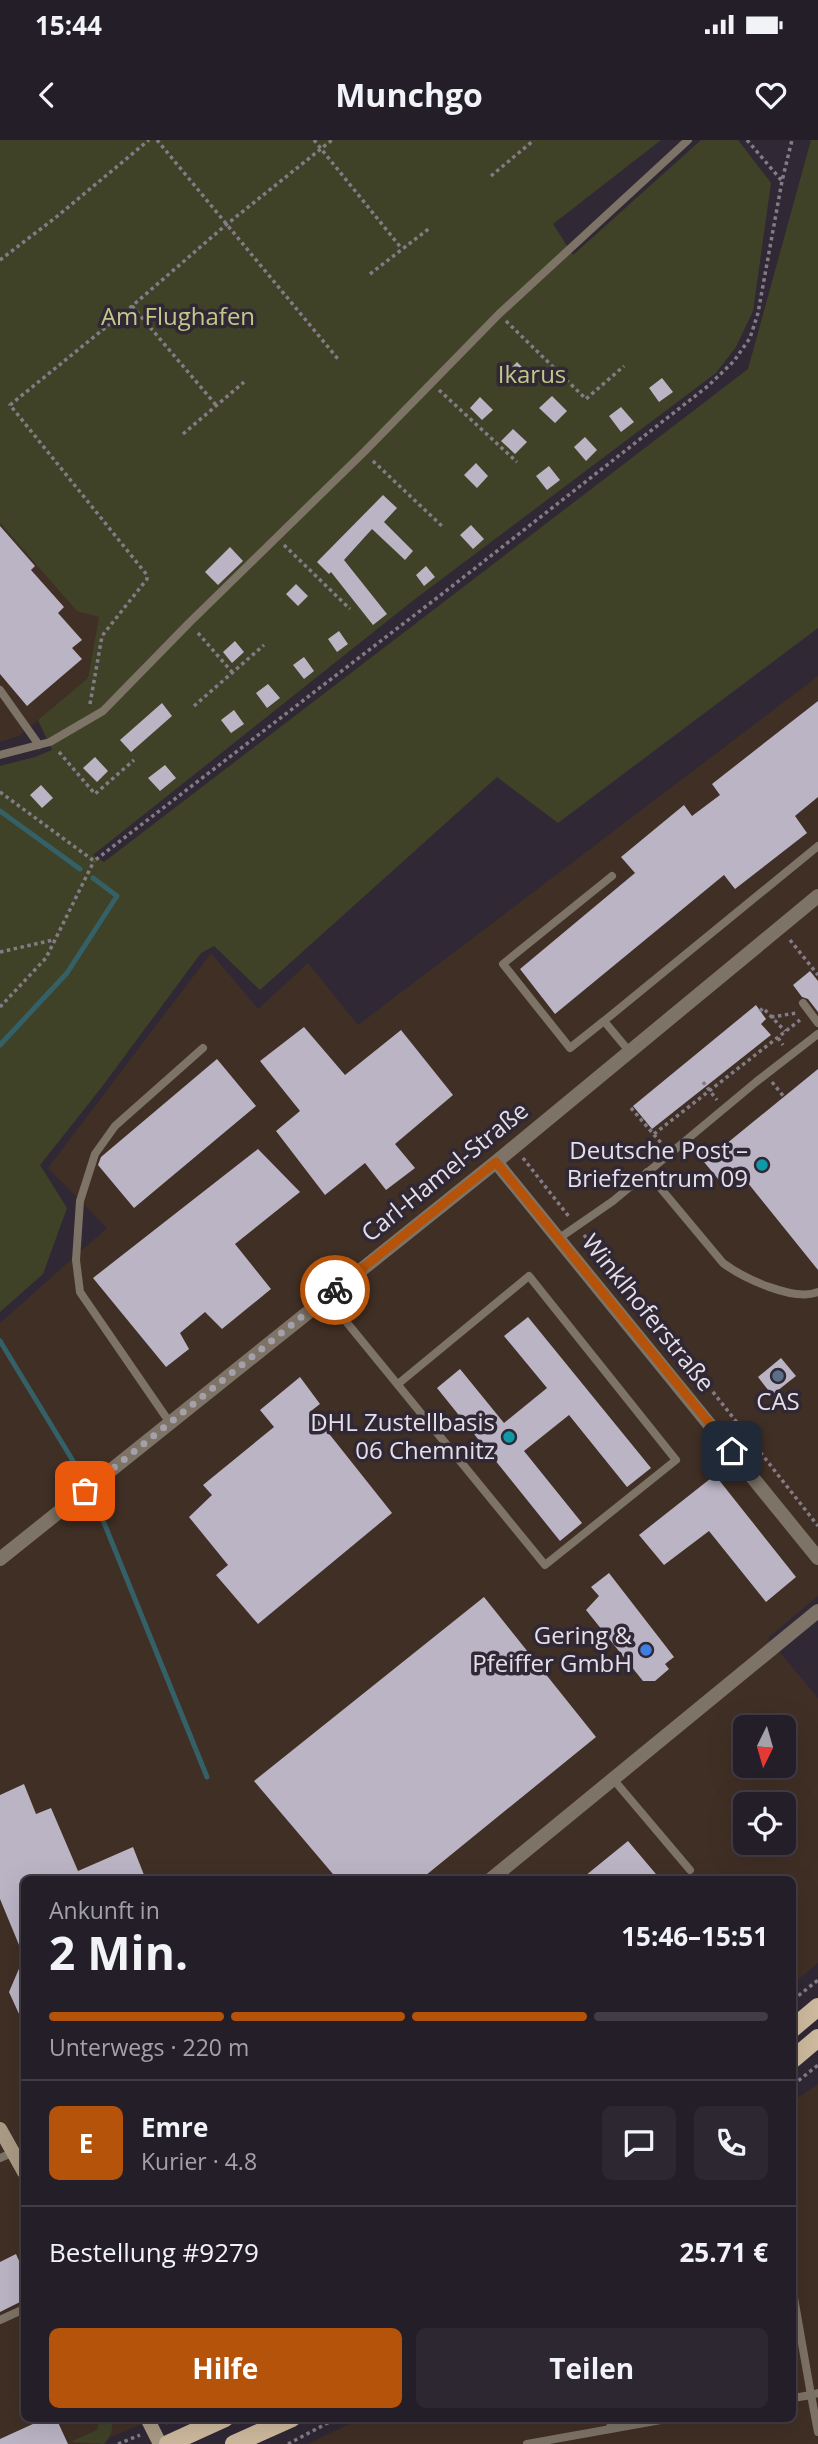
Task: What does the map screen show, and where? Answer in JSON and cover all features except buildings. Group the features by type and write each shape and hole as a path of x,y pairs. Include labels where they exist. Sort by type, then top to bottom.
{"main road":[{"path":"796,2025 818,2007"},
{"path":"796,2056 818,2038"},
{"path":"0,2129 21,2166"},
{"path":"150,2422 160,2444"},
{"path":"168,2444 216,2422"},
{"path":"234,2444 283,2422"}],"street":[{"name":"Carl-Hamel-Straße","path":"0,1559 496,1162 513,1145 818,896"},
{"name":"Winklhoferstraße","path":"496,1162 818,1558"},
{"path":"495,1876 818,1611"}],"lane":[{"path":"0,755 53,740 103,711 499,314 688,140"},
{"path":"0,690 39,745"},
{"path":"612,876 503,964 570,1048 818,846"},
{"path":"803,1003 818,1023"},
{"path":"604,1021 629,1051"},
{"path":"558,1239 613,1201 818,1034"},
{"path":"170,1423 80,1292 76,1260 80,1201 95,1154 115,1126 203,1048"},
{"path":"647,1172 723,1264 735,1272 799,1296 818,1292"},
{"path":"326,1297 545,1565 676,1460 529,1276 398,1384"},
{"path":"614,1779 691,1870"},
{"path":"0,2158 14,2151"},
{"path":"796,2306 815,2394 818,2432"},
{"path":"0,2320 21,2310"},
{"path":"796,2397 815,2394"},
{"path":"608,2429 616,2422"},
{"path":"527,2444 649,2422"}],"path":[{"path":"0,260 149,140"},
{"path":"157,140 338,359"},
{"path":"314,140 402,249"},
{"path":"87,722 102,636 147,579 147,575 10,405 332,140"},
{"path":"491,176 534,140"},
{"path":"747,140 782,181"},
{"path":"0,1007 46,958 94,861 442,594 697,394 734,361 750,338 758,313 792,140"},
{"path":"370,274 431,227"},
{"path":"132,306 216,405"},
{"path":"499,314 586,399 624,366"},
{"path":"183,434 244,382"},
{"path":"432,383 517,462"},
{"path":"364,452 443,527"},
{"path":"277,539 350,609"},
{"path":"189,623 232,673"},
{"path":"194,706 264,645"},
{"path":"53,740 61,755 95,793 134,760"},
{"path":"0,792 94,861"},
{"path":"780,927 818,975"},
{"path":"0,952 53,940"},
{"path":"760,1012 763,1008 786,1031"},
{"path":"771,1017 810,1012"},
{"path":"654,1135 810,1012"},
{"path":"771,1081 784,1097"},
{"path":"695,1143 708,1159"},
{"path":"513,1145 677,1346 818,1526"},
{"path":"796,1998 818,1980"},
{"path":"796,2083 818,2065"},
{"path":"288,2444 329,2422"}],"shaded area":[{"path":"0,523 77,610 100,617 88,678 19,736 0,742"},
{"path":"818,676 818,1596 768,1638 818,1698 818,1963 796,1981 796,1876 21,1876 21,2422 147,2422 95,2444 0,2444 0,1323 107,1228 48,1168 211,953 258,1009 308,963 358,1025"},
{"path":"818,2084 818,2444 307,2444 354,2422 796,2422 796,2099"}],"green space":[{"path":"0,140 661,140 553,224 573,255 701,140 738,140 771,183 753,311 736,347 716,373 415,599 93,855 104,862 748,369 811,140 818,140 818,628 558,823 497,777 260,990 214,946 201,953 40,1165 67,1208 43,1274 0,1312 0,766 52,750 38,720 88,678 99,617 77,611 0,523"},
{"path":"98,2422 112,2422 111,2432 104,2444 70,2442 97,2430"}],"waterway":[{"path":"0,811 80,869"},
{"path":"0,1045 67,973 117,896 93,878"},
{"path":"0,1341 81,1474"},
{"path":"96,1503 207,1777"}],"way so far":[{"path":"85,1491 335,1290"}],"place":[{"name":"Deutsche Post – Briefzentrum 09","path":"762,1165"},
{"name":"CAS","path":"778,1376"},
{"name":"DHL Zustellbasis 06 Chemnitz","path":"509,1437"},
{"name":"Gering & Pfeiffer GmbH","path":"646,1650"}],"route":[{"path":"335,1290 496,1162 732,1451"}],"park label":[{"name":"Am Flughafen","path":"178,317"},
{"name":"Ikarus","path":"532,375"}]}
